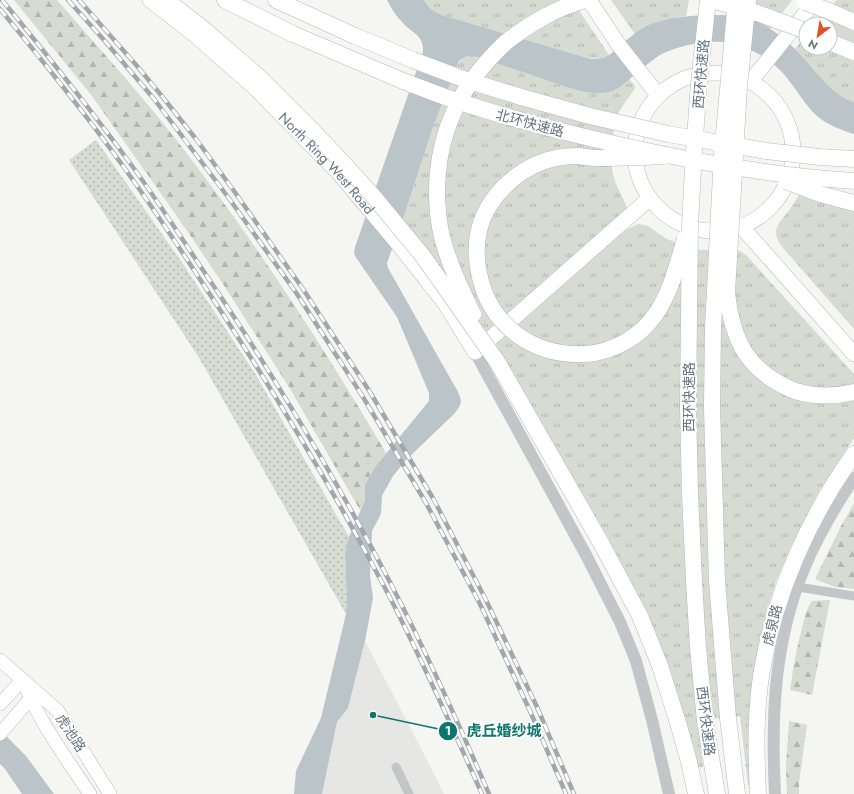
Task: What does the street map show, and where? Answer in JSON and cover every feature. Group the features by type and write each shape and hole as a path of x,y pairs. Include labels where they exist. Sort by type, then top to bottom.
{"highway":[{"path":"166,0 217,40 259,77 345,165 374,197 422,255 498,362"},
{"name":"北环快速路","path":"225,0 293,34 403,81 459,102 515,120 665,156 762,172 854,180"},
{"name":"北环快速路","path":"276,0 348,33 466,80 597,118 668,134 766,151 854,159"},
{"path":"586,0 547,15 514,36 493,54 464,93 453,114 445,135 440,155 438,186 442,236 466,300 498,362 601,542 640,616 660,666 679,726 690,762 696,794"},
{"name":"西环快速路","path":"708,0 699,82 690,224 688,407 690,494 698,648 705,721 717,794"},
{"path":"712,0 757,13 798,28"},
{"name":"西环快速路","path":"736,0 722,156 713,328 712,408 717,581 721,646 737,794"},
{"path":"748,0 739,86 727,292 728,307 733,328 743,349 755,366 769,378 785,387 805,394 822,396 840,395 854,392"},
{"path":"799,0 854,22"},
{"path":"838,45 854,52"},
{"path":"665,156 594,158 577,156 564,157 542,162 519,174 506,184 495,196 487,208 480,224 476,260 482,287 489,303 499,318 511,330 527,341 545,349 569,354 589,354 602,352 631,338 654,316 668,292 690,224"},
{"path":"762,172 820,194 854,203"},
{"path":"758,794 757,722 764,658 769,636 783,590 808,531 828,494 854,454"}],"main road":[{"name":"North Ring West Road","path":"150,0 195,35 254,86 338,172 444,302 475,352"},
{"path":"589,0 618,44 658,95"},
{"path":"754,76 816,0"},
{"path":"716,73 754,76 774,100 789,127 792,137 792,167 780,195 771,207 759,217 741,226 721,230 701,230 677,221 664,213 650,198 644,188 638,172 635,144 637,132 646,112 658,95 682,79 699,74 716,73"},
{"path":"475,352 650,198"},
{"path":"741,226 854,354"},
{"name":"虎池路","path":"0,660 22,680 34,696 43,722 90,794"},
{"path":"0,704 22,680"},
{"path":"0,734 34,696"},
{"name":"虎池路","path":"34,696 58,711 110,794"}],"street":[{"path":"475,352 586,555 620,622 636,661 652,720 668,794"},
{"name":"虎泉路","path":"775,794 773,737 776,680 786,625 804,568 824,527 854,478"},
{"path":"798,587 854,596"},
{"path":"396,767 409,794"}],"shaded area":[{"path":"387,0 424,0 436,13 593,59 606,57 640,30 663,20 686,16 709,15 742,17 762,24 781,36 798,52 798,56 802,56 831,88 841,96 854,102 854,134 839,129 820,119 806,104 778,68 763,56 746,48 728,43 712,42 693,44 667,52 654,59 617,89 600,93 573,89 475,56 466,56 459,61 433,127 387,263 388,268 458,392 460,403 454,414 406,460 393,476 382,496 381,514 372,531 370,576 373,598 365,641 348,708 337,722 322,794 294,794 296,771 321,718 346,614 347,599 345,552 349,537 365,500 365,485 375,467 429,401 429,393 397,317 355,256 354,252 423,52 422,41 400,20"},
{"path":"365,641 444,794 322,794 337,722 348,708"},
{"path":"0,730 26,756 54,794 22,794 0,764"}],"green space":[{"path":"14,0 57,0 119,70 164,124 234,217 287,294 338,373 386,453 375,467 365,485 365,500 360,510 289,387 181,222 92,96"},
{"path":"424,0 572,0 609,55 596,59 584,57 442,15 436,13"},
{"path":"611,0 689,0 686,16 653,24 635,34"},
{"path":"746,0 792,0 770,29 748,18"},
{"path":"837,0 854,0 854,102 836,93 814,72 801,56 838,56 838,16 823,16"},
{"path":"798,45 798,53 795,49"},
{"path":"467,55 615,90 629,79 635,86 618,114 614,128 612,146 612,171 627,209 487,332 402,222 433,127 458,64 464,56"},
{"path":"96,140 183,264 256,375 349,537 345,552 347,599 346,614 198,356 69,160"},
{"path":"804,187 854,196 854,329 783,248 777,238 776,231 778,225"},
{"path":"638,224 648,226 665,238 686,247 702,250 738,250 746,255 854,374 854,438 820,490 791,547 776,582 761,634 754,679 750,785 748,785 740,716 698,720 703,767 698,767 676,690 649,623 608,538 494,341 626,230"},
{"path":"854,503 854,589 835,587 815,579"},
{"path":"830,600 812,695 790,690 797,649 807,609 812,601"},
{"path":"789,721 807,725 799,783 799,794 787,794 786,767"}],"railway":[{"path":"2,0 50,59 139,175 217,291 286,399 351,510 392,586 418,637 489,794"},
{"path":"68,0 154,99 228,197 297,294 363,397 426,503 480,604 530,711 566,794"},
{"path":"79,0 137,66 196,139 303,289 370,392 434,500 486,600 537,707 574,794"},
{"path":"0,9 63,86 123,166 188,261 278,401 344,512 398,613 423,664 482,794"}],"place":[{"name":"虎丘婚纱城","path":"373,715"}]}
